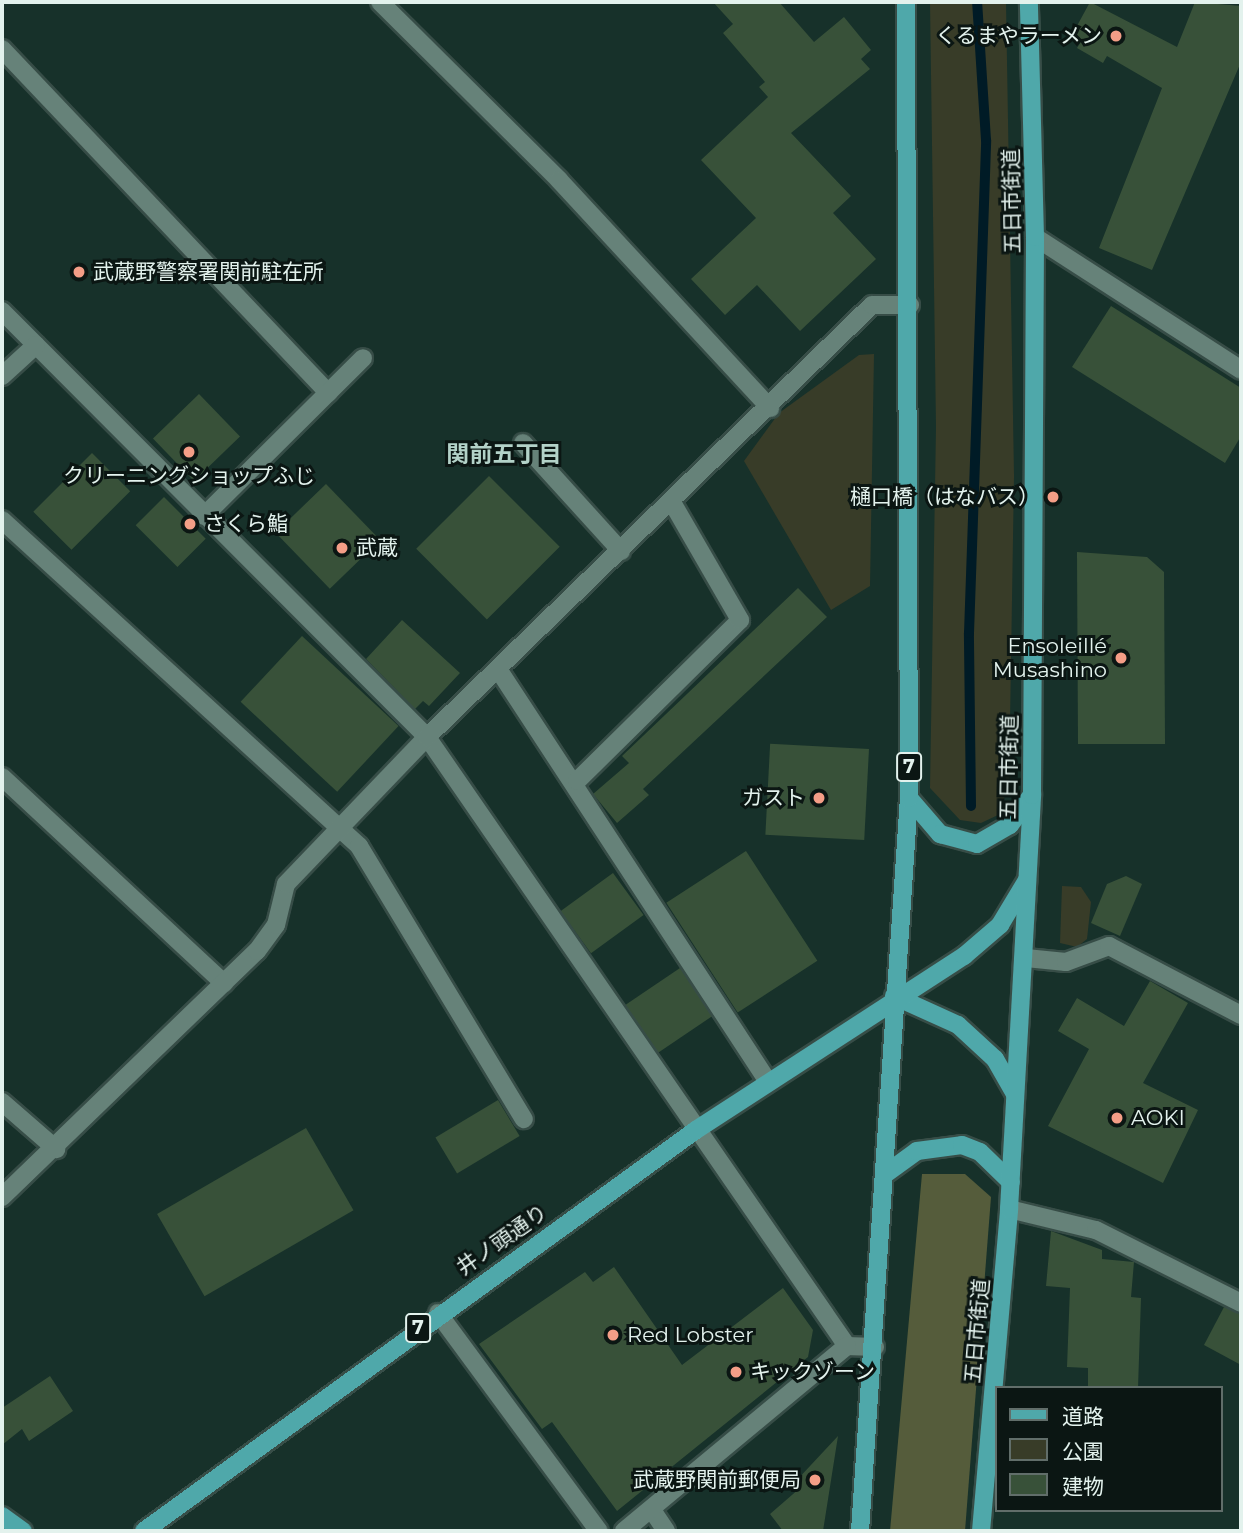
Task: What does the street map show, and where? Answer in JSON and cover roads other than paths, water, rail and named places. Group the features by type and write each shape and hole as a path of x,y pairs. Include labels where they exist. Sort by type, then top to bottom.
{"main road":[{"name":"7","path":"860,1531 875,1347 894,996 909,798 906,2"},
{"name":"五日市街道","path":"981,1531 1011,1182 1026,958 1032,795 1035,237 1029,2"},
{"path":"909,798 940,834 977,844 1010,825 1032,795"},
{"name":"7","path":"894,996 991,932 1029,877"},
{"path":"894,996 958,1025 995,1059 1015,1096"},
{"name":"井ノ頭通り","path":"144,1531 438,1313 696,1130 894,996"},
{"path":"884,1175 917,1151 962,1144 980,1152 1011,1182"},
{"path":"2,1516 23,1531"}],"street":[{"path":"380,2 559,180 770,408"},
{"path":"2,49 328,393"},
{"path":"1035,237 1241,370"},
{"path":"2,1197 56,1149 224,984 270,934 286,884 337,826 427,737 770,408 872,305 909,305"},
{"path":"2,311 427,737 847,1346"},
{"path":"2,376 36,345"},
{"path":"204,516 363,358"},
{"path":"523,443 621,551"},
{"path":"577,781 740,620 672,502"},
{"path":"2,520 359,846 524,1119"},
{"path":"498,669 577,781 768,1081"},
{"path":"2,777 224,984"},
{"path":"1026,958 1066,962 1109,946 1241,1015"},
{"path":"2,1102 56,1149"},
{"path":"1009,1209 1096,1230 1241,1303"},
{"path":"438,1313 599,1531"},
{"path":"624,1531 847,1346 875,1347"},
{"path":"652,1510 666,1531"}],"waterway":[{"path":"971,806 969,633 986,140 977,2"}],"place":[{"name":"くるまやラーメン","path":"1116,36"},
{"name":"武蔵野警察署関前駐在所","path":"79,272"},
{"name":"クリーニングショップふじ","path":"189,452"},
{"name":"樋口橋（はなバス）","path":"1053,497"},
{"name":"さくら鮨","path":"190,524"},
{"name":"武蔵","path":"342,548"},
{"name":"Ensoleillé Musashino","path":"1121,658"},
{"name":"ガスト","path":"819,798"},
{"name":"AOKI","path":"1117,1118"},
{"name":"Red Lobster","path":"613,1335"},
{"name":"キックゾーン","path":"736,1372"},
{"name":"武蔵野関前郵便局","path":"815,1480"}],"district":[{"name":"関前五丁目","path":"504,454"}]}
